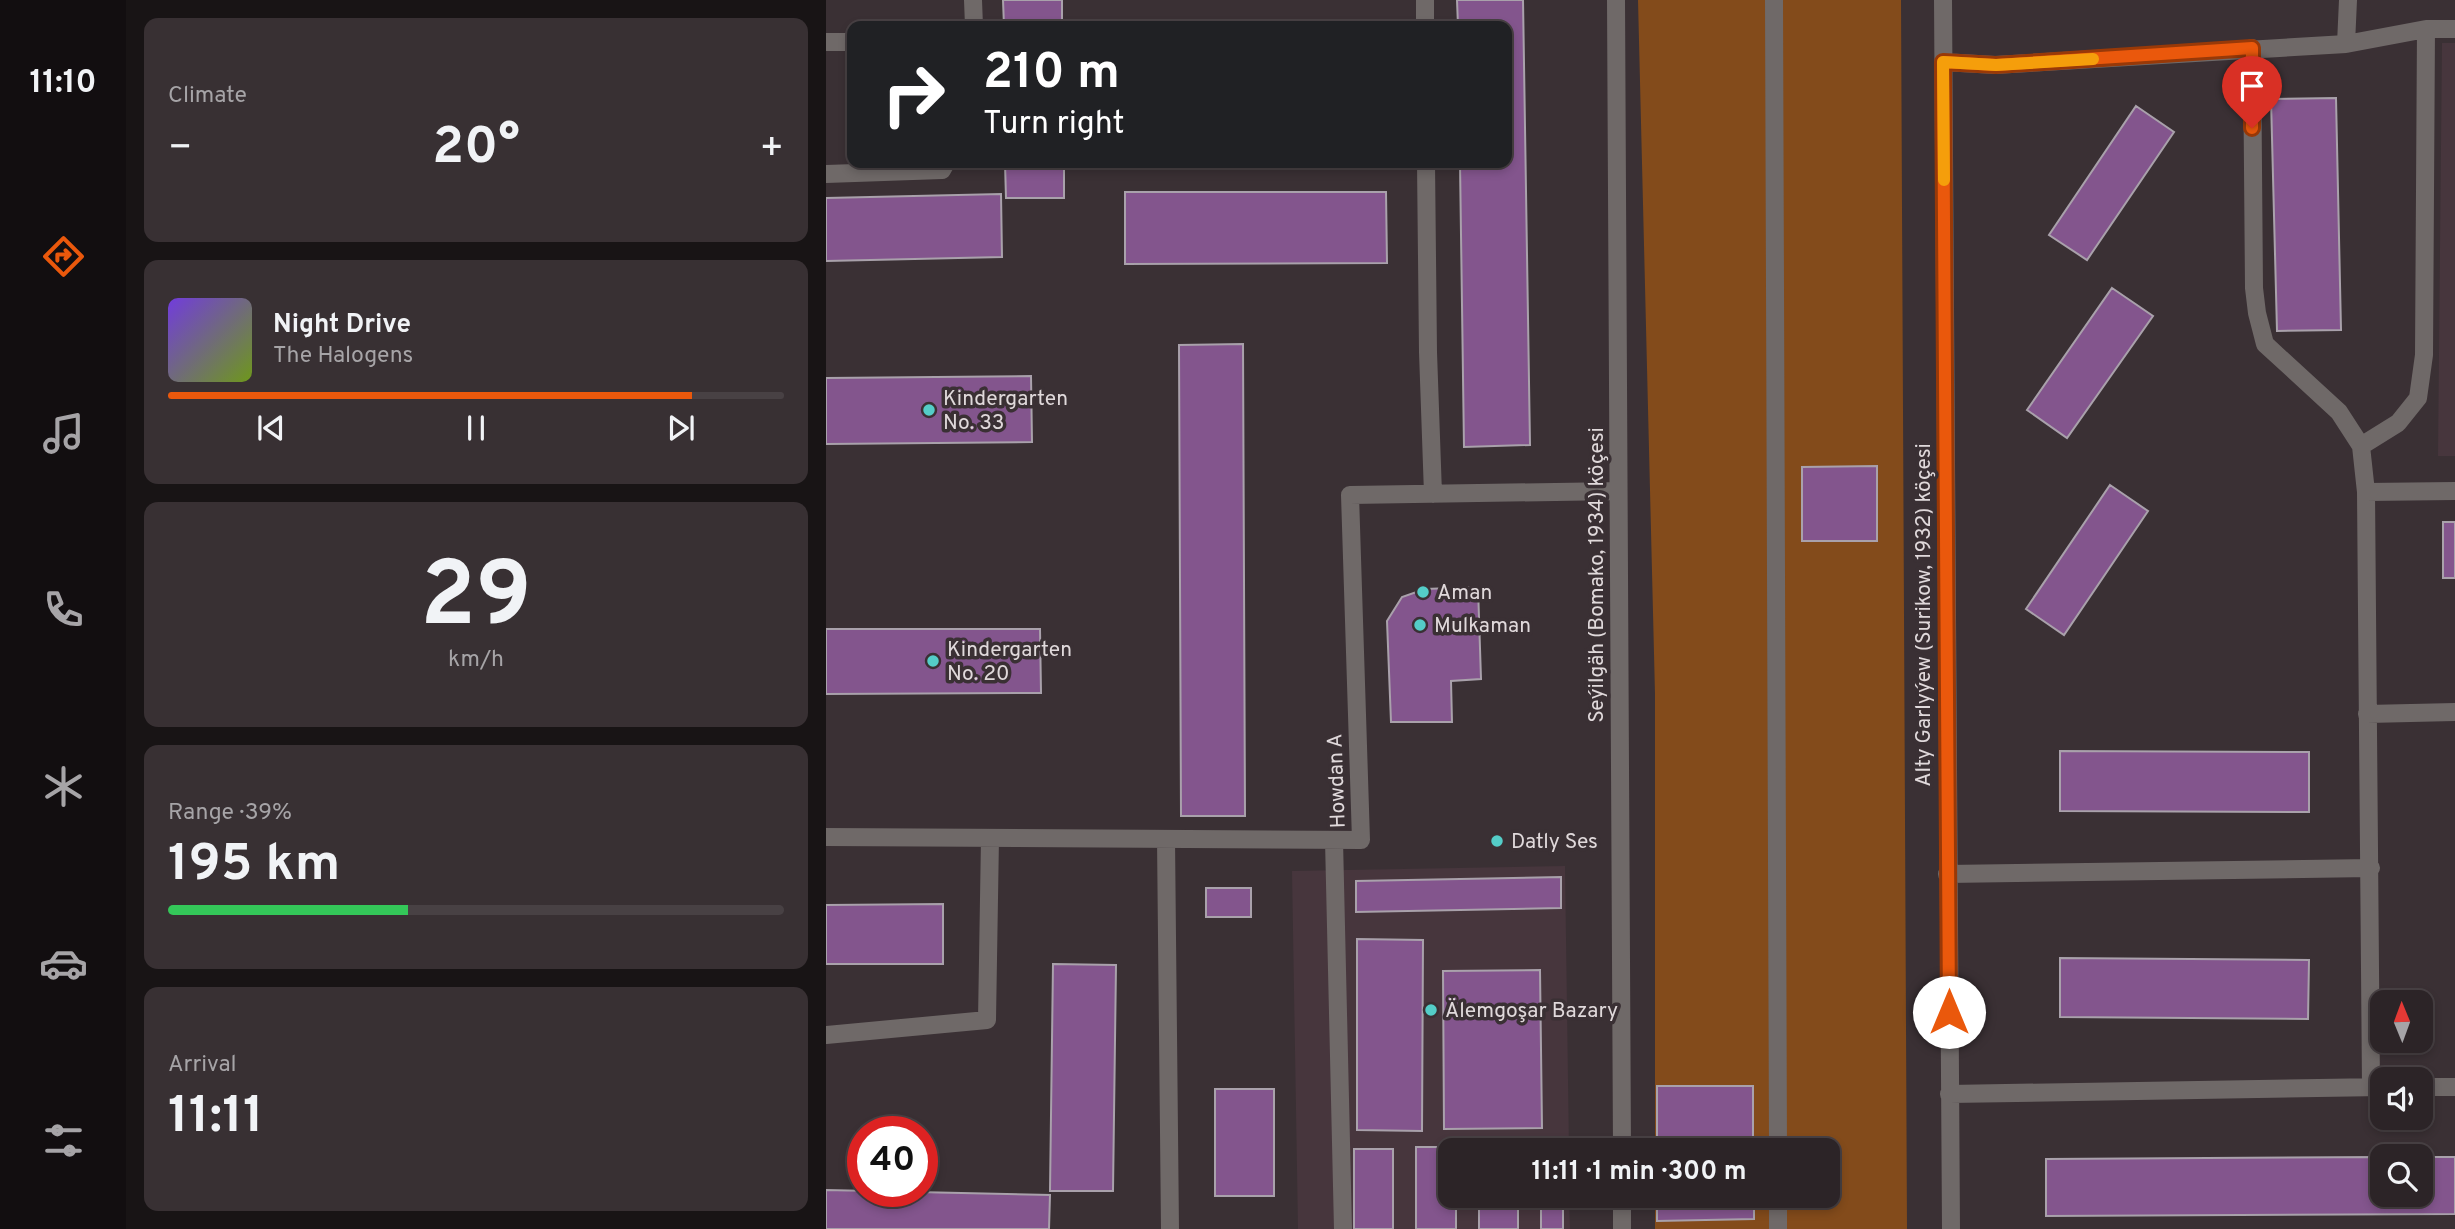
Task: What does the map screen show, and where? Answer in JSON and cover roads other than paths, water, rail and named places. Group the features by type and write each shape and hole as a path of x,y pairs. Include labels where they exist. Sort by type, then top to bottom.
{"street":[{"path":"973,0 974,21"},
{"path":"1425,0 1425,21"},
{"name":"Seýilgäh (Bomako, 1934) köçesi","path":"1616,0 1622,1138"},
{"path":"1774,0 1778,1138"},
{"name":"Alty Garlyýew (Surikow, 1932) köçesi","path":"1943,0 1951,1229"},
{"path":"2346,44 2348,0"},
{"path":"1943,62 1996,65 2346,44 2426,30 2455,29"},
{"path":"2361,446 2398,423 2418,398 2424,355 2426,30"},
{"path":"826,42 847,42"},
{"path":"2252,48 2253,288 2265,344 2339,412 2361,446 2366,492 2367,714 2376,1067"},
{"path":"826,174 943,168"},
{"path":"1426,168 1433,494"},
{"name":"Howdan A","path":"826,837 1361,840 1350,495 1618,491"},
{"path":"2366,492 2455,491"},
{"path":"2367,714 2455,712"},
{"path":"826,1035 987,1020 990,838"},
{"path":"1166,839 1170,1229"},
{"path":"1334,840 1343,1229"},
{"path":"1947,874 2371,868"},
{"path":"1949,1094 2370,1087"},
{"path":"2433,1087 2455,1087"},
{"path":"1622,1208 1622,1229"},
{"path":"1778,1208 1778,1229"}],"place":[{"name":"Kindergarten No. 33","path":"929,410"},
{"name":"Aman","path":"1423,592"},
{"name":"Mulkaman","path":"1420,625"},
{"name":"Kindergarten No. 20","path":"933,661"},
{"name":"Datly Ses","path":"1497,841"},
{"name":"Älemgoşar Bazary","path":"1431,1010"}]}
